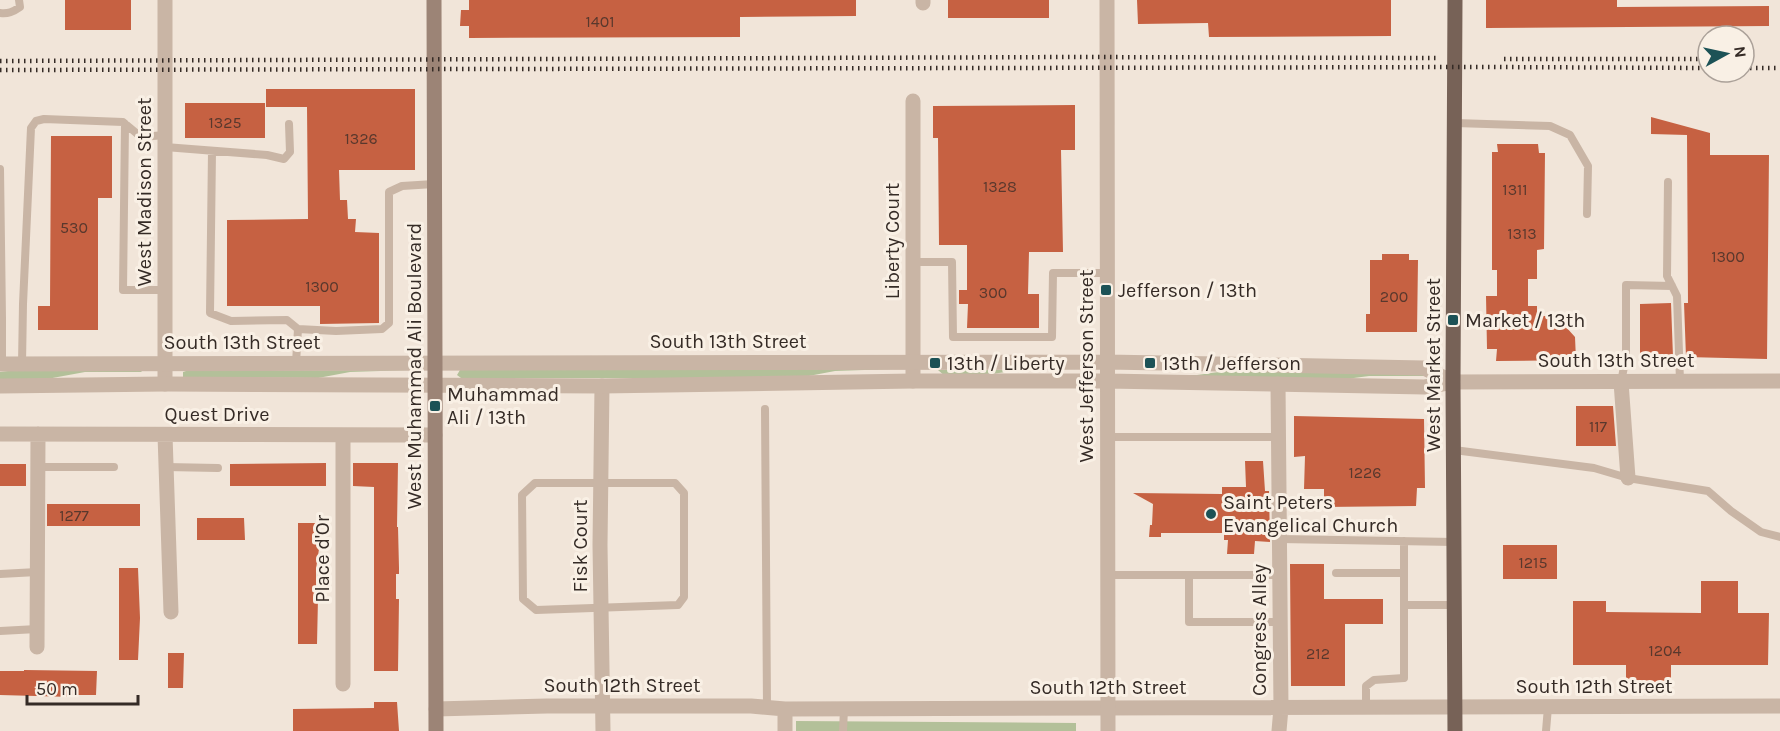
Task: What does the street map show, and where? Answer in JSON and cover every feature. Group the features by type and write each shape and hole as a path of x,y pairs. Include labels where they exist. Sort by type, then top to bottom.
{"main road":[{"name":"West Muhammad Ali Boulevard","path":"434,0 436,731"},
{"name":"West Market Street","path":"1455,0 1453,382 1455,731"}],"street":[{"name":"West Madison Street","path":"165,0 165,384"},
{"name":"West Jefferson Street","path":"1107,0 1108,731"},
{"name":"Liberty Court","path":"913,101 913,381"},
{"name":"South 13th Street","path":"1,364 1107,362 1424,368 1453,382"},
{"name":"South 13th Street","path":"0,386 165,384 602,386 913,381 1107,381 1425,387 1453,382 1780,381"},
{"path":"1621,382 1628,478"},
{"name":"Congress Alley","path":"1278,384 1281,708 1279,731"},
{"name":"Fisk Court","path":"602,386 603,731"},
{"name":"Quest Drive","path":"0,434 435,435"},
{"path":"37,647 38,434"},
{"path":"165,435 171,612"},
{"name":"Place d'Or","path":"343,435 343,684"},
{"name":"South 12th Street","path":"436,709 602,705 785,709 1780,706"},
{"path":"785,709 785,731"}],"lane":[{"path":"0,13 7,14 20,7 19,0"},
{"path":"22,364 31,128 36,121 44,119 123,122 141,137 212,151 267,155 284,159 290,152 289,124"},
{"path":"1455,123 1550,126 1570,135 1588,166 1587,214"},
{"path":"125,124 123,290 165,290"},
{"path":"212,151 210,313 231,321 287,320 298,329 336,331 382,329 388,323 389,192 402,186 434,184"},
{"path":"0,169 1,364"},
{"path":"1668,182 1667,276 1677,296 1680,381"},
{"path":"913,262 952,262 953,337 1052,337 1053,273 1107,273"},
{"path":"1621,382 1626,357 1626,285 1672,286"},
{"path":"296,363 298,329"},
{"path":"765,409 767,707"},
{"path":"1107,437 1279,437"},
{"path":"1454,450 1594,468 1628,478 1708,491 1761,532 1780,537"},
{"path":"38,467 114,467"},
{"path":"166,467 218,468"},
{"path":"535,483 601,484 675,483 684,493 684,597 678,605 536,610 523,599 522,495 535,483"},
{"path":"1280,539 1454,542"},
{"path":"1366,708 1366,686 1374,680 1404,678 1404,541"},
{"path":"0,574 37,572"},
{"path":"1336,573 1404,573"},
{"path":"1107,575 1280,575"},
{"path":"1189,575 1189,622 1280,622"},
{"path":"1404,605 1454,605"},
{"path":"0,631 37,629"},
{"path":"1546,731 1548,707"},
{"path":"843,731 844,709"}],"green space":[{"path":"893,369 835,371 798,378 461,378 457,375 460,370"},
{"path":"1078,369 1017,370 981,376 946,377 938,370"},
{"path":"411,370 350,372 318,378 183,377 183,372 186,371"},
{"path":"1233,370 1424,374 1424,376 1369,376 1331,381 1137,375 1197,375"},
{"path":"142,371 85,372 47,379 0,379 0,372"},
{"path":"796,721 1076,723 1076,731 796,731"}],"building":[{"path":"65,0 131,0 131,30 65,30"},
{"path":"469,0 856,0 856,16 740,17 740,37 469,38 469,26 460,26 461,10 469,10"},
{"path":"948,0 1049,0 1049,18 948,18"},
{"path":"1137,0 1391,0 1391,36 1209,37 1208,23 1138,24"},
{"path":"1486,0 1617,0 1617,7 1769,6 1769,26 1696,24 1696,27 1486,28"},
{"path":"266,89 415,89 415,170 339,170 340,200 347,200 348,219 356,219 355,232 379,233 379,323 320,324 320,306 227,306 227,220 308,219 307,107 266,107"},
{"path":"185,103 265,103 265,138 185,138"},
{"path":"1075,105 1075,150 1061,150 1063,252 1029,252 1028,294 1039,294 1039,328 967,328 968,304 959,304 959,290 967,290 967,245 939,245 938,138 933,138 933,106"},
{"path":"1651,117 1710,133 1710,155 1769,155 1767,359 1686,357 1684,303 1688,303 1687,135 1651,134"},
{"path":"51,136 112,136 112,198 98,198 98,330 38,330 38,306 50,306"},
{"path":"1497,144 1538,144 1539,153 1545,153 1544,249 1537,250 1537,279 1528,279 1528,306 1537,306 1537,316 1549,316 1549,323 1566,322 1566,327 1575,337 1576,360 1496,361 1497,349 1487,349 1486,296 1497,296 1497,270 1492,270 1492,152 1498,152"},
{"path":"1382,254 1409,254 1409,260 1418,260 1417,332 1366,332 1366,314 1370,314 1370,260 1382,260"},
{"path":"1671,303 1673,357 1640,357 1640,304"},
{"path":"1576,406 1613,406 1616,446 1576,446"},
{"path":"1294,416 1424,419 1425,488 1417,488 1416,506 1324,507 1324,489 1304,489 1305,456 1294,457"},
{"name":"Saint Peters Evangelical Church","path":"1245,461 1263,461 1265,491 1269,491 1270,542 1255,541 1254,554 1227,554 1228,540 1224,540 1224,533 1161,533 1161,537 1149,537 1153,504 1133,493 1222,494 1222,487 1246,487"},
{"path":"326,463 326,486 230,486 230,464"},
{"path":"353,463 398,463 399,574 396,574 396,599 399,599 398,671 374,671 374,487 353,486"},
{"path":"0,464 26,464 26,486 0,486"},
{"path":"47,504 140,504 140,526 47,526"},
{"path":"197,518 244,518 245,540 197,540"},
{"path":"298,523 317,523 319,549 316,569 317,644 298,644"},
{"path":"1503,545 1557,545 1557,579 1503,579"},
{"path":"1290,564 1324,564 1324,599 1383,599 1383,624 1345,624 1345,686 1291,686"},
{"path":"119,568 138,568 140,618 138,660 119,660"},
{"path":"1701,581 1738,581 1738,613 1769,613 1768,665 1671,665 1671,685 1626,685 1626,665 1573,665 1573,601 1606,601 1606,612 1701,613"},
{"path":"168,653 184,653 183,688 168,688"},
{"path":"0,671 97,671 96,695 72,695 72,697 0,695"},
{"path":"374,702 397,702 399,731 293,731 293,709 374,708"}],"railway":[{"path":"0,61 1438,58"},
{"path":"1504,59 1696,59"},
{"path":"0,70 1696,68"},
{"path":"1756,68 1780,68"}],"place":[{"name":"Jefferson / 13th","path":"1106,290"},
{"name":"Market / 13th","path":"1453,320"},
{"name":"13th / Liberty","path":"935,363"},
{"name":"13th / Jefferson","path":"1150,363"},
{"name":"Muhammad Ali / 13th","path":"435,406"},
{"name":"Saint Peters Evangelical Church","path":"1211,514"}]}
